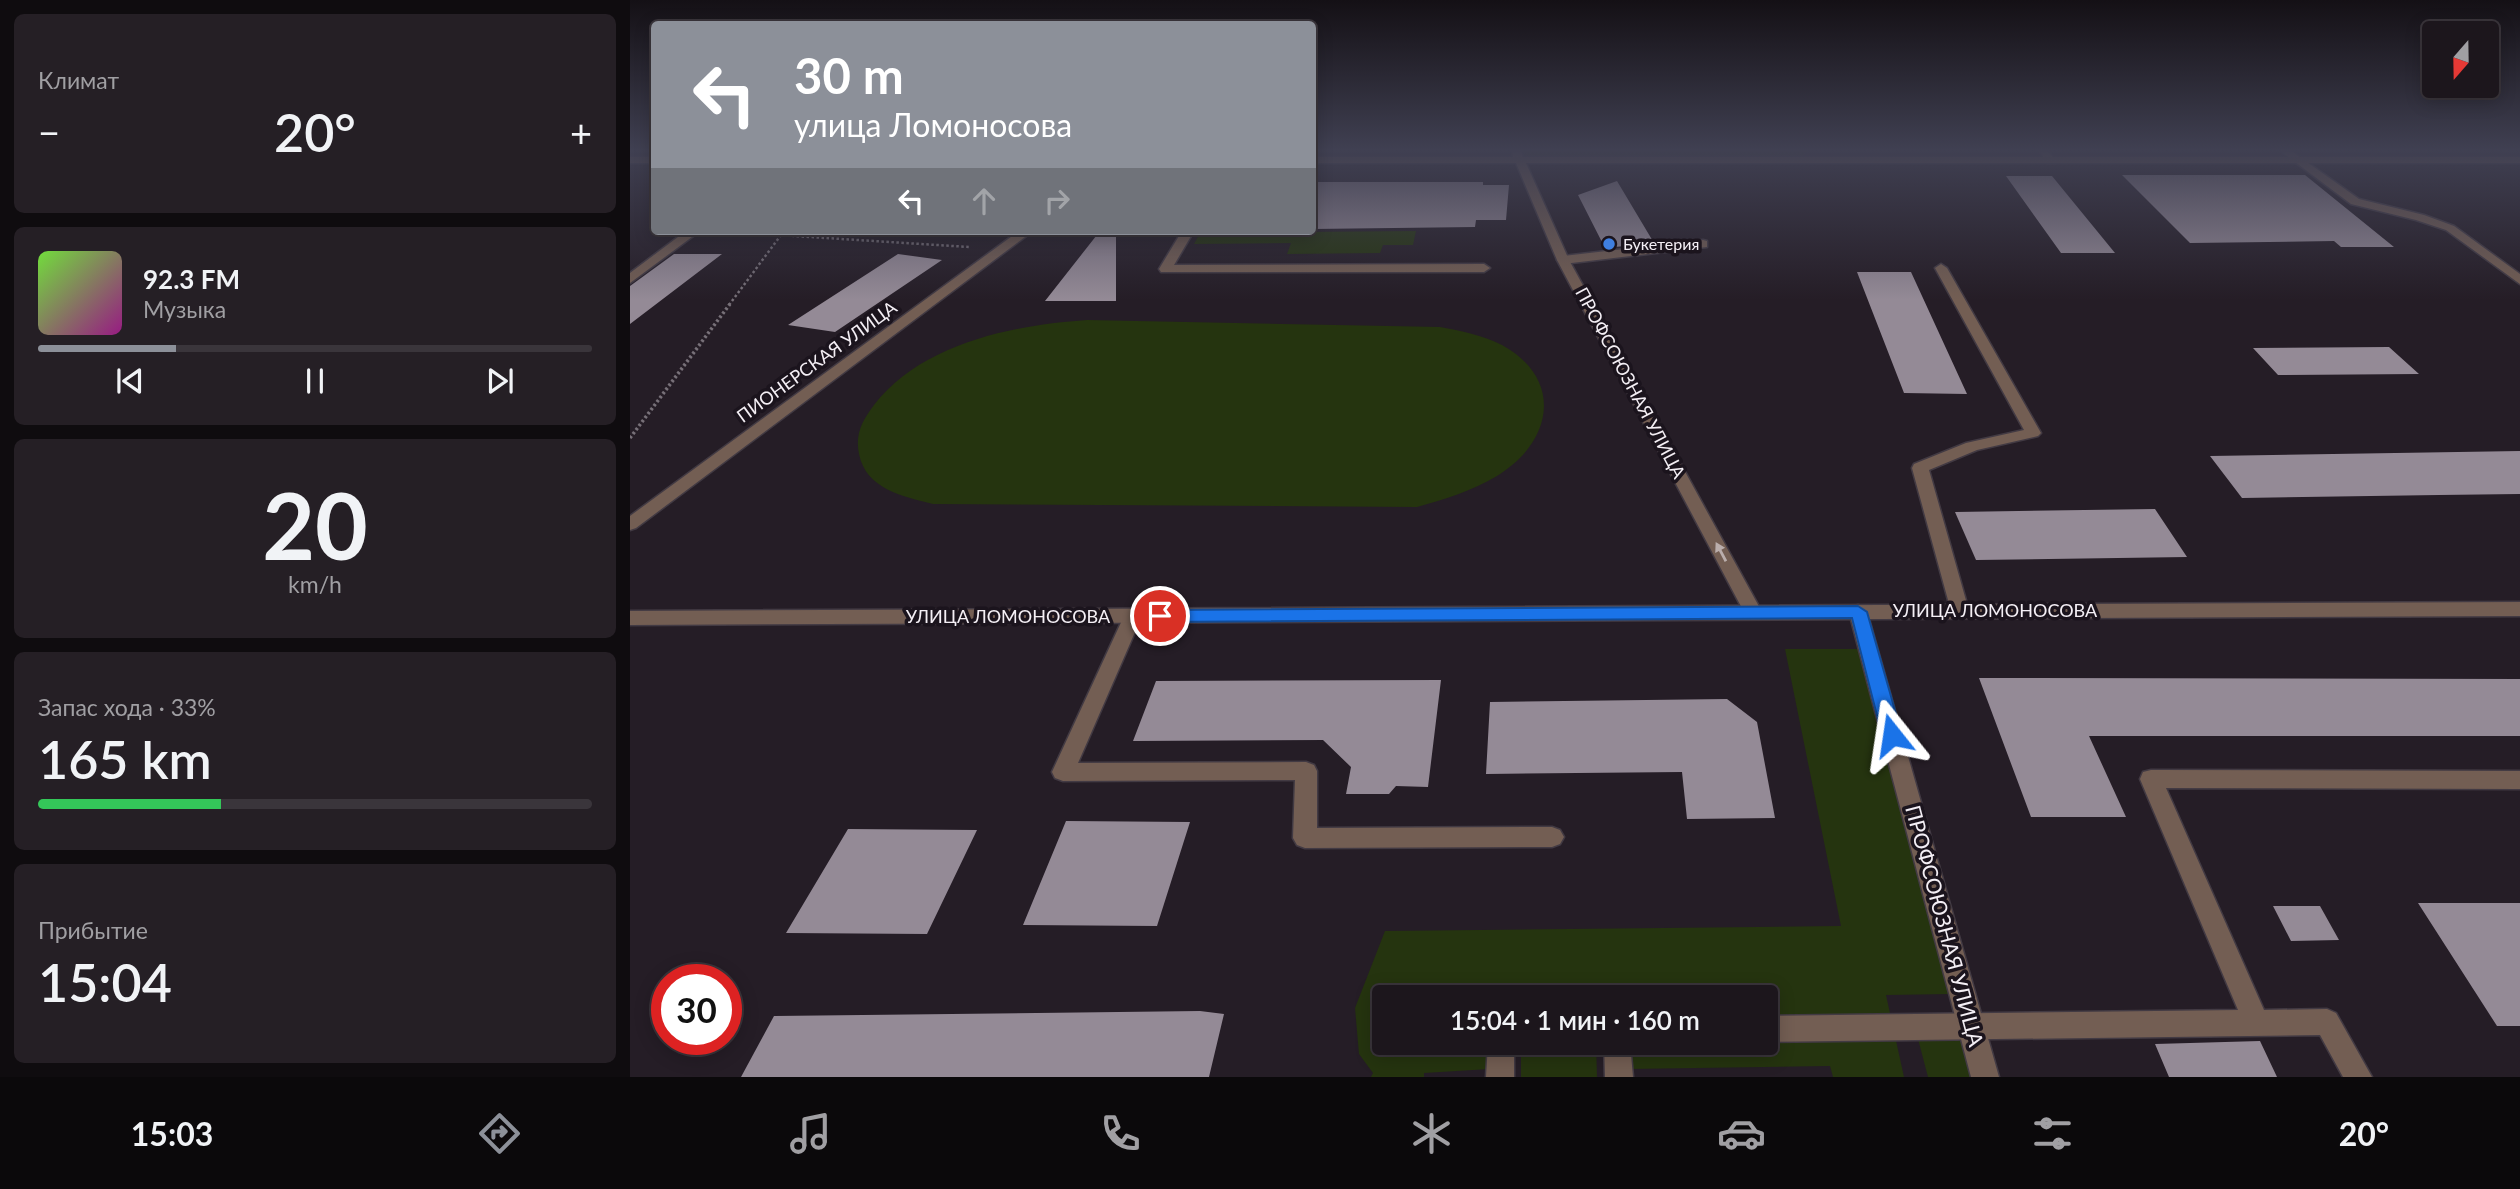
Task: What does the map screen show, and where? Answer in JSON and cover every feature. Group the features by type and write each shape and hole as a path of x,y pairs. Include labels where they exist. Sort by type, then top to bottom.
{"street":[{"name":"ПРОФСОЮЗНАЯ УЛИЦА","path":"1537,200 1563,260 1753,612"},
{"path":"2353,200 2420,217 2450,228 2520,280"},
{"path":"630,279 689,235"},
{"name":"ПИОНЕРСКАЯ УЛИЦА","path":"630,524 1021,235"},
{"path":"1186,235 1166,269 1484,268"},
{"path":"1563,260 1703,244"},
{"path":"1941,268 2034,433 1972,446 1920,468 1960,611"},
{"name":"УЛИЦА ЛОМОНОСОВА","path":"630,618 2520,610"},
{"name":"ПРОФСОЮЗНАЯ УЛИЦА","path":"1858,612 1985,1077"},
{"path":"1133,616 1063,772 1306,771 1305,838 1552,836"},
{"path":"2256,1022 2151,779 2520,780"},
{"path":"1778,1029 2327,1022 2358,1077"},
{"path":"1500,1077 1501,1055"},
{"path":"1618,1055 1619,1077"}],"path":[{"path":"774,235 1002,249"},
{"path":"630,438 778,236"}],"green space":[{"path":"1416,231 1413,245 1383,245 1380,253 1287,254 1291,243 1194,244 1199,235 1316,235 1316,232"},
{"path":"1087,320 1440,327 1471,334 1502,345 1522,359 1535,375 1542,392 1544,410 1540,429 1516,462 1497,476 1448,498 1417,507 933,504 898,494 877,483 869,475 863,466 858,447 863,422 874,405 894,384 917,366 943,352 1000,333"},
{"path":"1785,649 1861,649 1951,994 1886,995 1904,1077 1833,1077 1830,1066 1628,1069 1627,1055 1778,1055 1778,1037 1829,1036 1826,1022 1778,1023 1778,985 1372,985 1372,1055 1489,1055 1489,1069 1424,1073 1424,1077 1371,1077 1373,1073 1359,1054 1355,1008 1385,931 1841,926"},
{"path":"1965,1038 1976,1077 1928,1077 1918,1039"},
{"path":"1521,1055 1596,1055 1597,1077 1521,1077"}],"building":[{"path":"1316,200 1508,200 1506,220 1476,220 1475,227 1316,229"},
{"path":"1581,200 1628,200 1654,243 1605,248"},
{"path":"2023,200 2072,200 2115,253 2061,253"},
{"path":"2147,200 2336,200 2394,247 2341,247 2334,241 2190,243"},
{"path":"1097,235 1116,235 1116,301 1045,301"},
{"path":"674,254 722,254 630,324 630,286"},
{"path":"898,254 942,260 835,332 788,325"},
{"path":"1857,272 1911,272 1967,394 1904,393"},
{"path":"2389,347 2419,374 2278,375 2253,348"},
{"path":"2520,451 2520,494 2242,498 2210,456"},
{"path":"2155,509 2187,557 1976,560 1955,512"},
{"path":"1979,678 2520,679 2520,736 2089,736 2126,817 2031,817"},
{"path":"1441,680 1428,787 1396,786 1389,794 1346,794 1351,767 1323,740 1133,741 1156,681"},
{"path":"1727,699 1757,722 1775,818 1687,819 1682,772 1486,774 1490,702"},
{"path":"1066,821 1190,822 1157,926 1023,925"},
{"path":"848,829 977,830 927,934 786,933"},
{"path":"2418,903 2520,903 2520,1026 2497,1026"},
{"path":"2273,906 2320,906 2339,940 2291,941"},
{"path":"1200,1011 1224,1014 1209,1077 741,1077 774,1016"},
{"path":"2260,1041 2277,1077 2169,1077 2155,1044"}],"place":[{"name":"Букетерия","path":"1609,244"}],"route":[{"path":"1160,616 1858,612 1892,735"}]}
